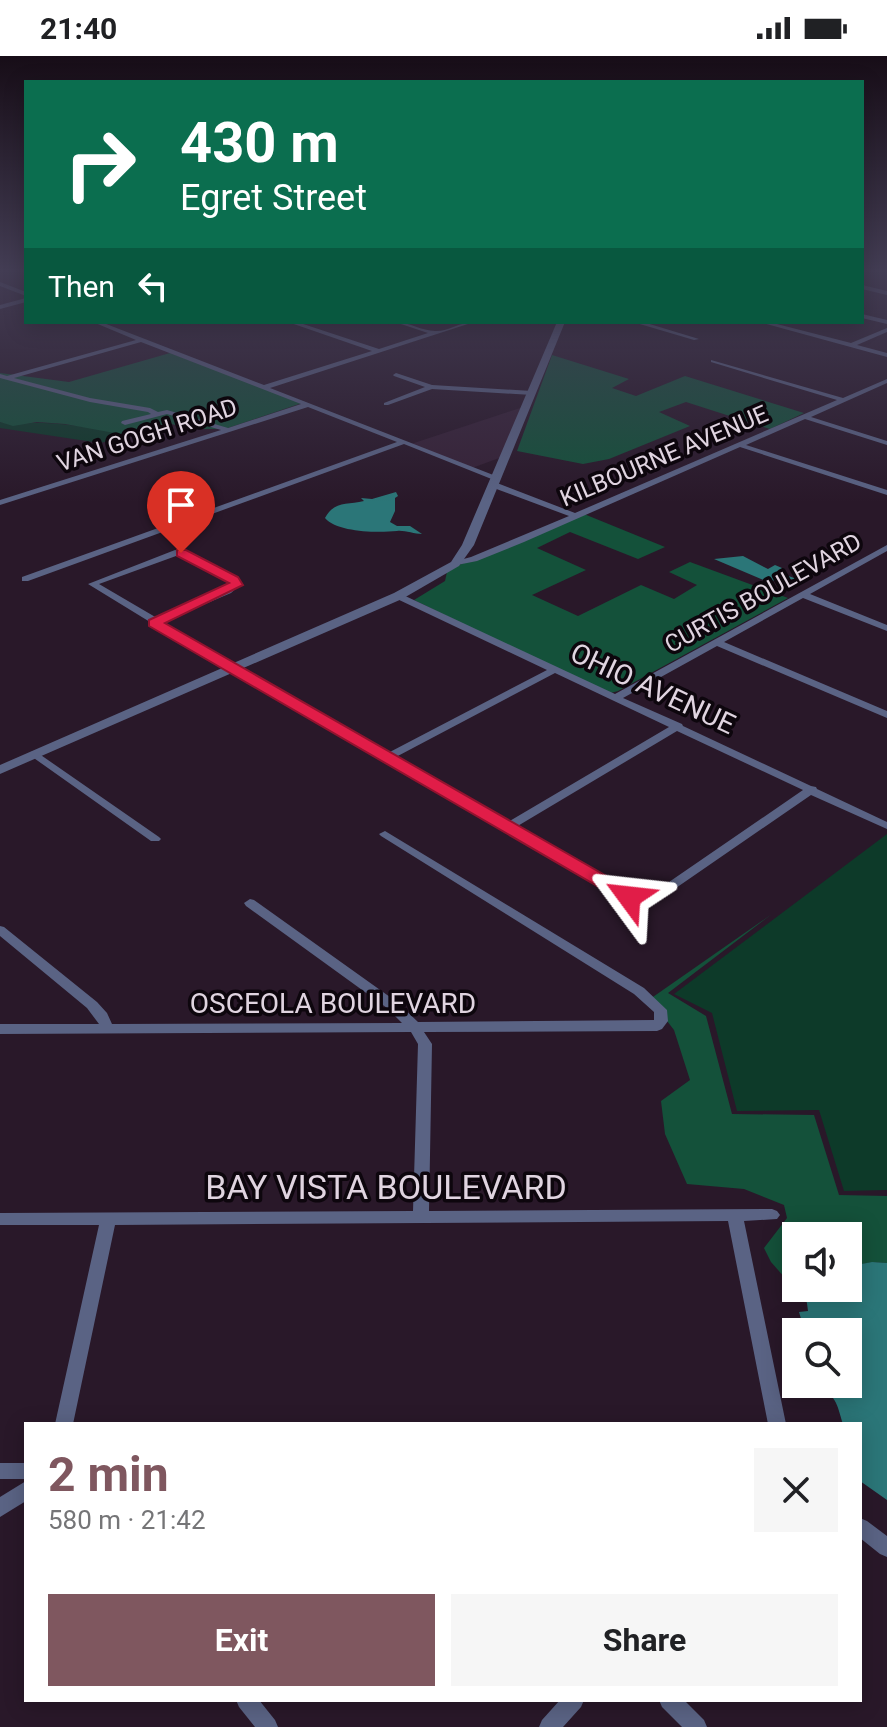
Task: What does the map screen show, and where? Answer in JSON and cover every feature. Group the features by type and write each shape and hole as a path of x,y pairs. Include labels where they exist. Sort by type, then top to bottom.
{"street":[{"path":"4,377 119,346"},
{"path":"156,346 403,442 575,516"},
{"path":"363,346 378,351"},
{"path":"262,388 394,346"},
{"path":"0,770 398,596 455,564 468,545 551,346"},
{"path":"850,346 887,355"},
{"path":"713,361 844,400"},
{"path":"396,375 431,387 532,393"},
{"path":"4,377 90,400 150,410 157,415"},
{"name":"KILBOURNE AVENUE","path":"455,564 474,559 887,381"},
{"path":"386,404 431,387"},
{"path":"867,390 877,393"},
{"name":"VAN GOGH ROAD","path":"0,503 306,405"},
{"path":"125,423 157,415 180,414 203,425 229,430"},
{"path":"805,417 887,443"},
{"path":"25,579 403,442"},
{"path":"740,445 887,493"},
{"name":"CURTIS BOULEVARD","path":"617,697 802,594 885,552"},
{"path":"154,623 236,585 234,580 181,553 92,584 154,623 230,668 629,897 641,900 656,896 812,789"},
{"path":"802,594 887,628"},
{"name":"OHIO AVENUE","path":"398,596 887,826"},
{"path":"716,642 887,715"},
{"path":"386,758 556,669"},
{"path":"507,827 678,726"},
{"path":"35,754 155,839"},
{"name":"OSCEOLA BOULEVARD","path":"0,1029 657,1026 662,1017 657,1005 639,991 385,834"},
{"path":"250,903 392,1005 415,1027 425,1044 421,1217"},
{"path":"0,930 92,1005 107,1028"},
{"name":"BAY VISTA BOULEVARD","path":"0,1219 772,1215"},
{"path":"735,1216 777,1422"},
{"path":"64,1422 108,1219"},
{"path":"0,1471 24,1471"},
{"path":"0,1508 24,1491"},
{"path":"862,1529 887,1548"},
{"path":"248,1702 268,1727"},
{"path":"549,1727 572,1702"},
{"path":"671,1702 697,1727"}],"shaded area":[{"path":"170,353 305,402 225,429 194,429 171,424 131,436 65,424 37,422 13,426 0,422 0,373 69,382"},
{"path":"552,355 629,379 612,388 636,396 685,376 804,413 770,429 686,402 659,412 690,426 609,459 583,464 517,451"},
{"path":"523,407 502,457 472,468 411,444"},
{"path":"0,422 65,424 131,436 100,443 0,428"},
{"path":"396,492 395,511 390,522 397,526 410,526 422,534 357,530 338,526 325,518 337,506"},
{"path":"584,514 665,547 638,559 570,532 537,548 586,570 532,595 578,616 641,585 674,599 697,585 669,572 690,562 788,598 618,691 607,694 414,600 445,581 447,572 459,565"},
{"path":"743,556 768,569 775,565 782,568 780,573 797,579 766,581 714,559"},
{"path":"887,834 887,1190 844,1191 819,1110 737,1111 712,1013 674,994"},
{"path":"772,914 668,993 706,1016 732,1114 814,1115 839,1195 887,1196 887,1263 862,1264 862,1222 784,1222 787,1218 784,1205 744,1189 687,1184 665,1134 661,1101 690,1080 674,1030 650,999"},
{"path":"782,1225 782,1275 771,1262 764,1248"},
{"path":"887,1263 887,1500 862,1482 862,1422 842,1422 833,1398 862,1398 862,1318 801,1318 799,1312 808,1311 807,1302 862,1302 862,1264"}],"route":[{"path":"181,553 234,580 236,585 154,623 629,897"}]}
